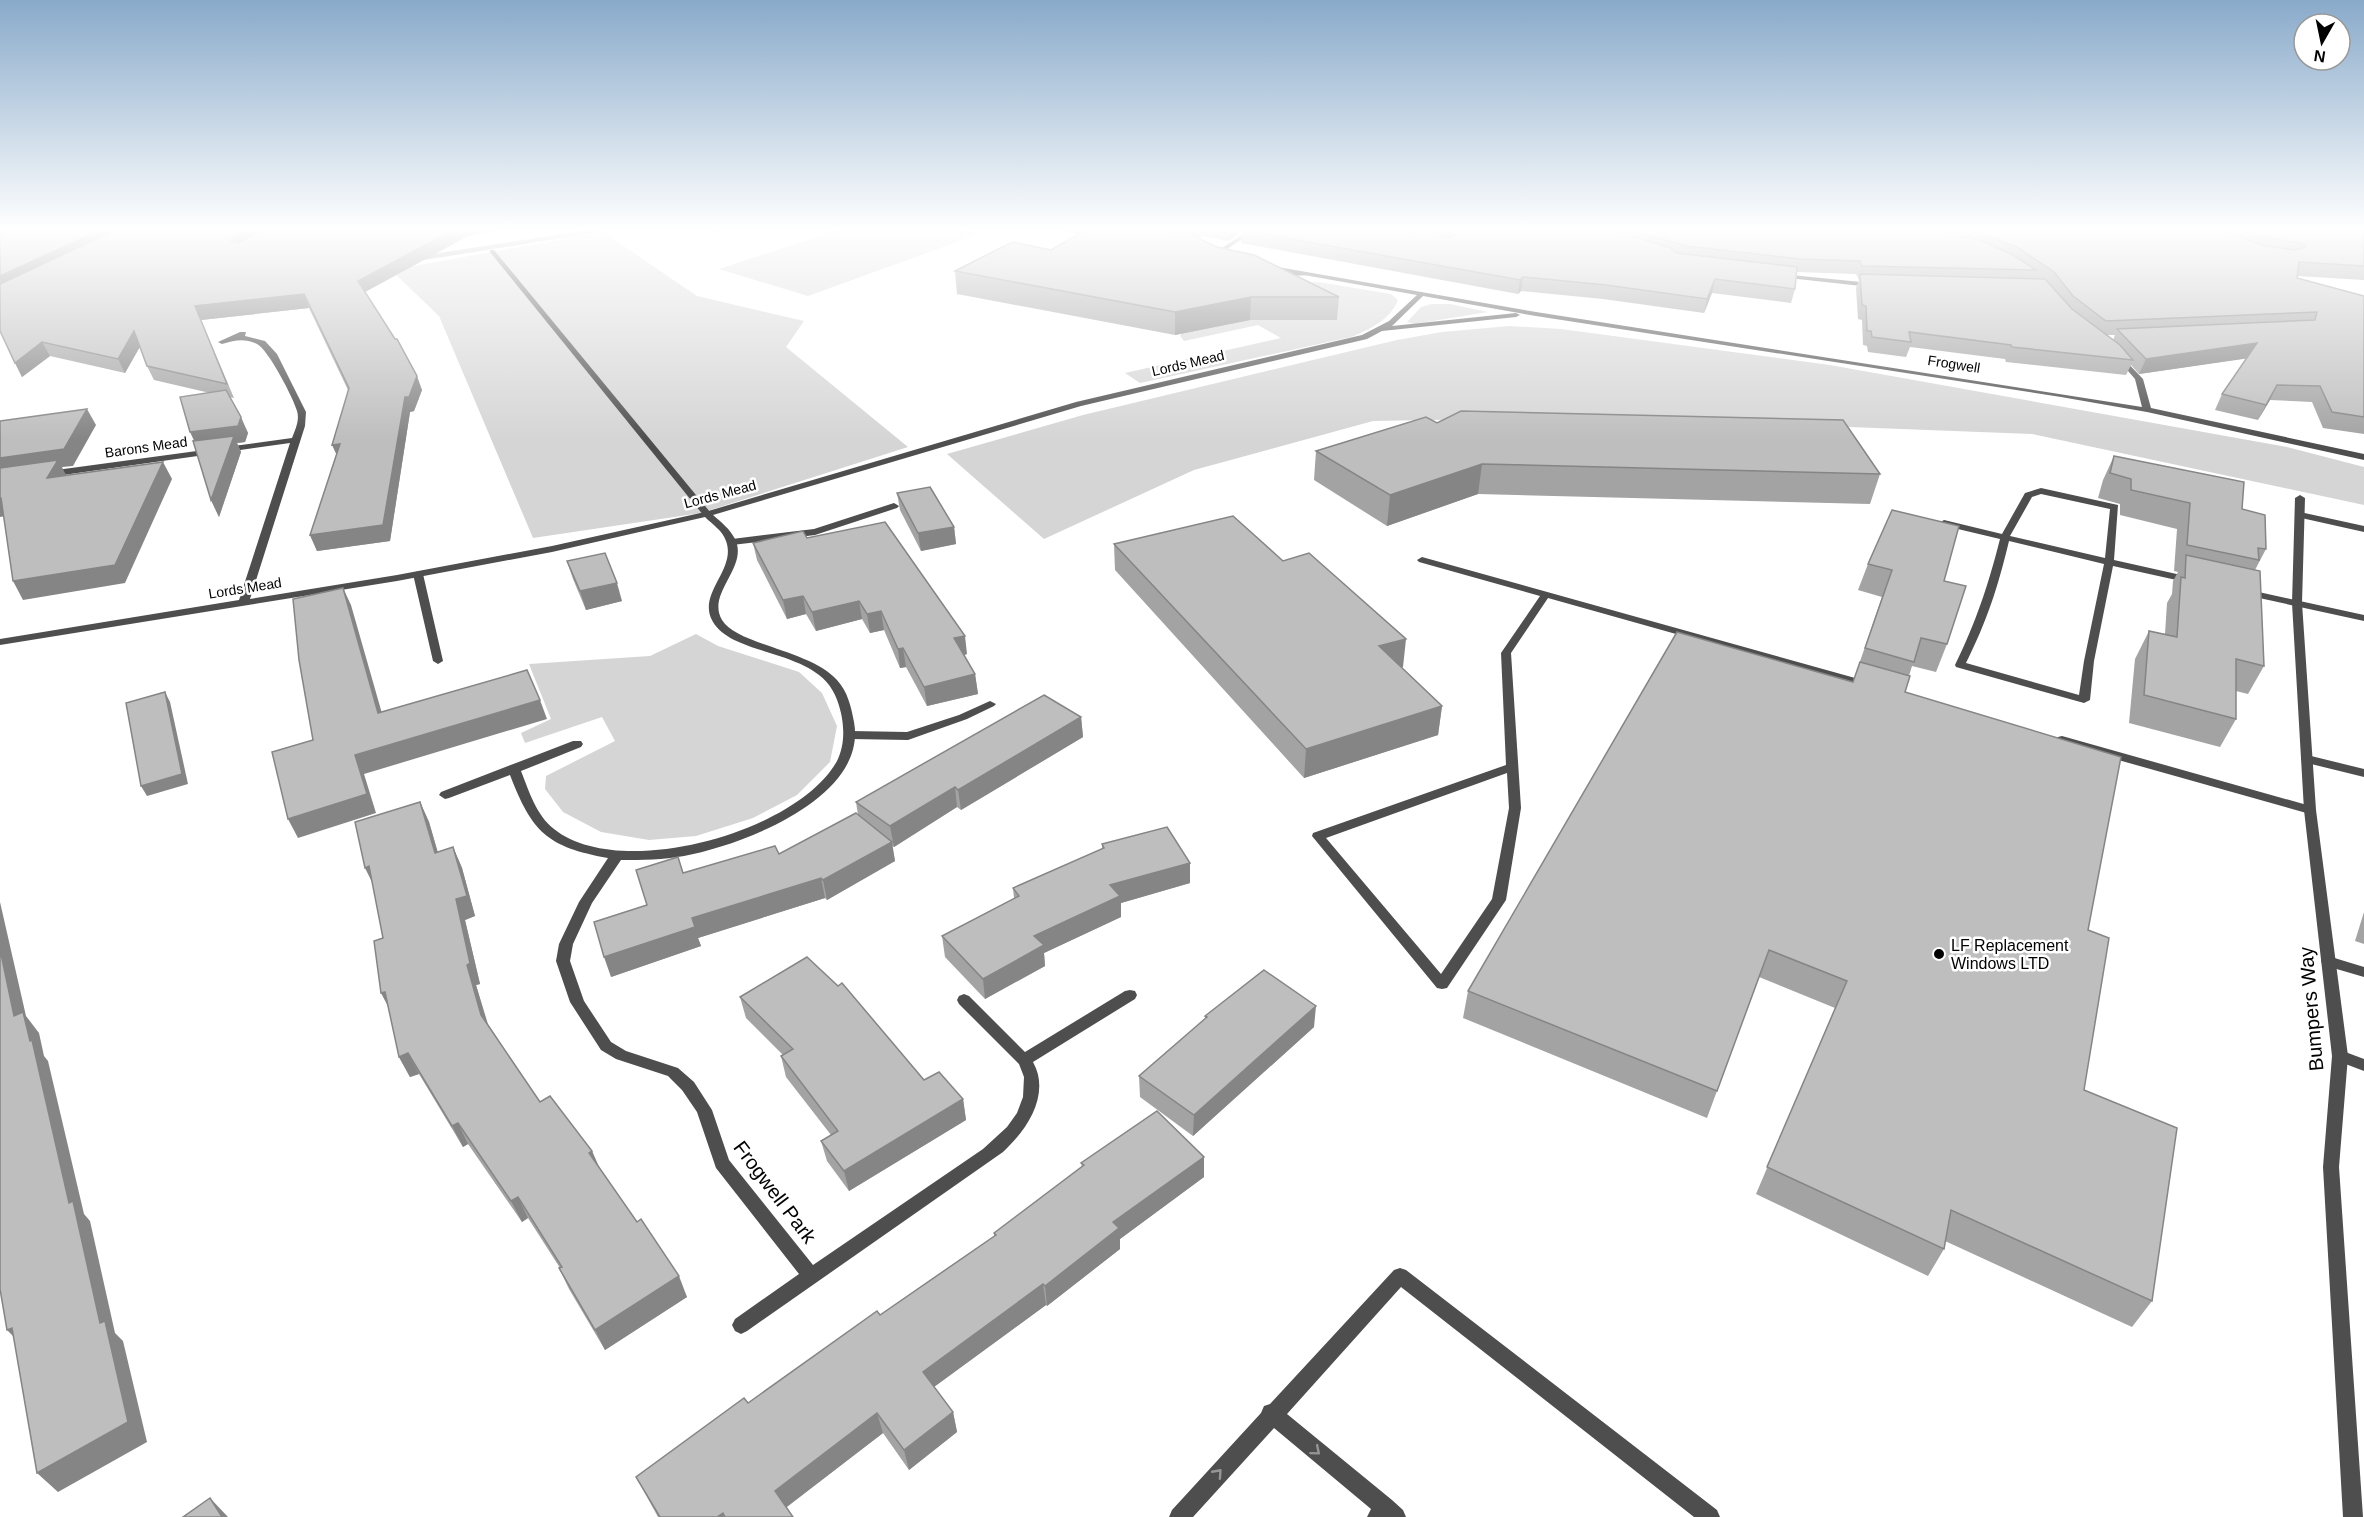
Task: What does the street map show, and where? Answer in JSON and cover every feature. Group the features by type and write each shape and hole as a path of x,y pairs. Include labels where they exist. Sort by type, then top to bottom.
{"street":[{"path":"514,769 533,817 546,833 578,848 617,855 657,855 692,850 752,831 805,803 831,778 846,755 851,735 851,724 838,690 824,673 799,658 730,632 717,621 713,611 715,599 733,559 732,542 531,299"},
{"name":"Lords Mead","path":"0,642 418,574 552,549 707,514 1079,404 1365,337 1383,329 1417,299"},
{"name":"Frogwell","path":"1449,299 2147,410 2364,457"},
{"name":"Frogwell","path":"1383,329 1536,314"},
{"path":"222,342 250,331"},
{"path":"238,336 262,342 273,354 302,412 301,426 243,604"},
{"path":"2111,348 2139,379 2147,410"},
{"name":"Barons Mead","path":"35,476 296,440"},
{"path":"2041,491 2115,507 2109,562 2089,661 2084,700 1960,665 1980,624 1996,575 2005,536 2028,495 2041,491"},
{"name":"Bumpers Way","path":"2300,498 2297,603 2310,810 2340,1056 2331,1167 2353,1517"},
{"path":"732,542 793,537 894,506"},
{"path":"2300,515 2364,529"},
{"path":"1930,520 2198,582"},
{"path":"1422,560 1879,688"},
{"path":"418,574 438,662"},
{"path":"2231,589 2364,618"},
{"path":"1513,767 1318,836 1442,984 1499,900 1515,808 1513,767 1506,653 1546,594"},
{"path":"851,735 908,736 963,717 990,704"},
{"path":"2049,736 2310,810"},
{"path":"444,795 577,744"},
{"path":"2307,759 2364,773"},
{"name":"Frogwell Park","path":"617,855 586,902 566,944 563,960 577,1002 606,1046 621,1055 673,1072 688,1086 704,1110 722,1163 811,1276"},
{"path":"2328,961 2364,972"},
{"path":"1024,1060 1130,995"},
{"path":"741,1325 980,1159 1013,1132 1024,1115 1031,1093 1030,1071 1024,1060 964,999"},
{"path":"2340,1056 2364,1065"},
{"path":"1179,1517 1271,1413 1400,1276 1710,1517"},
{"path":"1271,1413 1386,1514"}],"shaded area":[{"path":"421,299 709,299 804,321 786,347 908,447 701,513 533,538 439,316"},
{"path":"1231,299 1398,300 1385,318 1351,337 1140,383 1125,373 1281,338 1258,325 1184,341 1180,336 1192,316"},
{"path":"1431,304 1450,304 1488,312 1414,324 1407,322 1421,307"},
{"path":"1509,326 1561,329 1830,365 2287,447 2364,467 2364,505 2032,434 1588,417 1373,421 1194,470 1044,539 947,454 1083,415 1397,340 1442,332"},
{"path":"696,634 718,646 799,672 822,693 837,726 830,762 797,795 753,818 696,836 649,840 601,832 563,812 545,789 546,776 615,741 602,717 525,743 521,733 551,719 529,664 650,656"}],"building":[{"path":"0,299 260,299 195,306 227,384 147,366 134,331 118,359 42,342 15,363 0,331"},
{"path":"306,299 369,299 397,339 417,376 409,397 405,397 383,525 310,535 340,444 332,445 349,388"},
{"path":"1104,299 1242,299 1175,312"},
{"path":"1862,299 2063,299 2072,309 2120,345 2133,360 2012,347 2011,345 1909,332 1911,342 1872,337 1871,331 1867,331 1866,306 1862,305"},
{"path":"2077,299 2364,299 2364,417 2332,412 2320,386 2277,385 2266,405 2222,394 2257,343 2146,359 2117,329 2315,320 2317,312 2106,321"},
{"path":"226,390 241,417 238,426 190,432 180,397"},
{"path":"87,409 64,449 0,458 0,421"},
{"path":"1461,411 1843,420 1880,474 1482,464 1390,495 1316,451 1426,417 1437,423"},
{"path":"234,436 211,500 193,441"},
{"path":"2114,456 2244,482 2242,509 2265,515 2266,549 2258,548 2259,560 2187,545 2190,503 2131,490 2131,479 2110,473"},
{"path":"58,460 47,478 163,462 115,565 13,581 0,498 0,468"},
{"path":"930,487 954,527 918,533 897,493"},
{"path":"1892,510 1959,526 1944,581 1966,586 1947,644 1921,638 1914,662 1865,648 1892,570 1868,564"},
{"path":"1233,516 1283,561 1309,553 1406,639 1379,646 1442,706 1306,749 1114,544"},
{"path":"885,522 965,636 954,638 975,674 924,687 903,648 898,649 881,611 867,614 859,601 812,612 803,596 783,600 753,543 803,531 807,538"},
{"path":"605,553 617,583 580,591 567,561"},
{"path":"2186,555 2260,571 2264,666 2236,659 2236,719 2144,695 2149,631 2177,637 2181,577 2185,578"},
{"path":"343,588 378,713 527,670 540,700 355,755 367,794 288,819 272,752 313,740 299,660 293,599"},
{"path":"1677,632 1853,682 1860,662 1910,676 1905,692 2121,757 2088,930 2109,938 2084,1090 2177,1128 2152,1301 1951,1210 1944,1249 1767,1167 1847,981 1769,950 1717,1091 1468,991"},
{"path":"165,692 182,774 141,786 126,703"},
{"path":"1044,695 1081,717 958,790 955,787 890,826 856,802"},
{"path":"420,802 435,853 453,847 467,896 456,899 470,963 467,965 481,1015 540,1102 550,1096 592,1151 589,1153 637,1222 641,1219 679,1276 595,1330 559,1268 562,1267 518,1197 511,1201 458,1123 452,1126 408,1053 399,1057 385,992 381,993 374,941 383,938 369,866 365,868 355,822"},
{"path":"856,813 892,842 823,880 821,878 692,918 695,927 604,957 594,922 647,905 636,870 678,857 683,873 775,846 779,854"},
{"path":"1167,827 1190,863 1110,885 1120,896 1034,936 1044,945 983,979 942,936 1019,896 1013,888 1104,848 1102,844"},
{"path":"0,949 14,1016 23,1012 30,1041 32,1040 69,1203 73,1201 100,1323 105,1321 128,1422 37,1473 12,1328 7,1330 0,1289"},
{"path":"807,957 838,986 842,983 924,1080 939,1072 963,1099 844,1171 821,1141 838,1131 781,1056 793,1049 740,997"},
{"path":"1264,970 1316,1006 1194,1115 1139,1076 1207,1017 1205,1016"},
{"path":"1157,1111 1204,1157 1113,1222 1119,1228 1045,1286 1043,1284 923,1372 953,1412 904,1450 877,1413 775,1491 793,1517 725,1517 723,1513 717,1517 660,1517 636,1477 744,1398 748,1403 877,1311 880,1315 996,1235 994,1233 1084,1165 1081,1163"},
{"path":"210,1498 222,1517 183,1517"}],"place":[{"name":"LF Replacement Windows LTD","path":"1939,954"}]}
